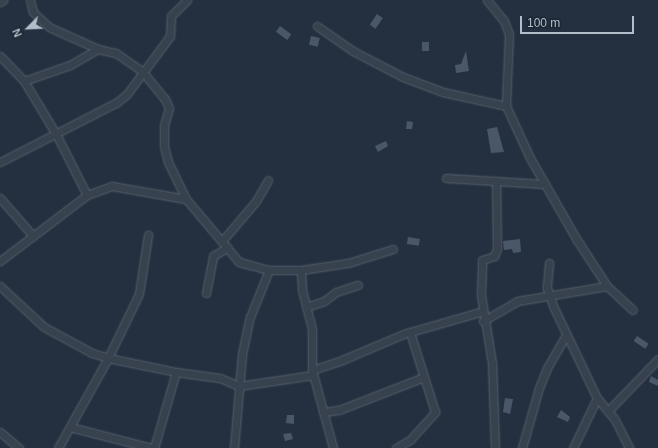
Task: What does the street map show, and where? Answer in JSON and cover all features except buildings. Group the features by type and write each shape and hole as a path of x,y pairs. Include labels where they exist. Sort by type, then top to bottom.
{"street":[{"path":"30,0 34,12 49,27 98,49 116,53 142,72 165,99 169,108 164,126 164,146 168,162 186,199 228,247 239,262 268,270 301,270 348,263 393,249"},
{"path":"0,162 116,104 127,94 170,36 171,16 187,0"},
{"path":"487,0 504,21 509,34 506,106 545,184 607,286 633,310"},
{"path":"317,26 352,51 403,77 443,92 506,106"},
{"path":"24,81 70,65 98,49"},
{"path":"0,56 2,66 24,81 56,134 87,195"},
{"path":"446,178 545,184"},
{"path":"222,240 256,201 268,180"},
{"path":"495,448 492,363 483,311 482,260 494,256 497,249 496,181"},
{"path":"0,261 87,195 112,186 186,199"},
{"path":"0,198 33,236"},
{"path":"58,448 108,358 139,294 148,235"},
{"path":"206,293 213,256 228,247"},
{"path":"549,263 547,288 566,335 597,398 614,418 626,446"},
{"path":"234,448 242,354 250,317 268,270"},
{"path":"301,270 302,290 312,329 313,372 333,448"},
{"path":"306,306 324,301 336,292 358,284"},
{"path":"0,286 44,327 108,358 176,372 220,378 239,386 313,372 406,333"},
{"path":"484,321 517,301 607,286"},
{"path":"396,448 410,440 435,412 410,332 483,311"},
{"path":"522,448 539,388 566,335"},
{"path":"608,411 658,359"},
{"path":"70,427 153,448 176,372"},
{"path":"323,412 339,410 424,377"},
{"path":"573,448 597,398"},
{"path":"0,432 19,448"}]}
